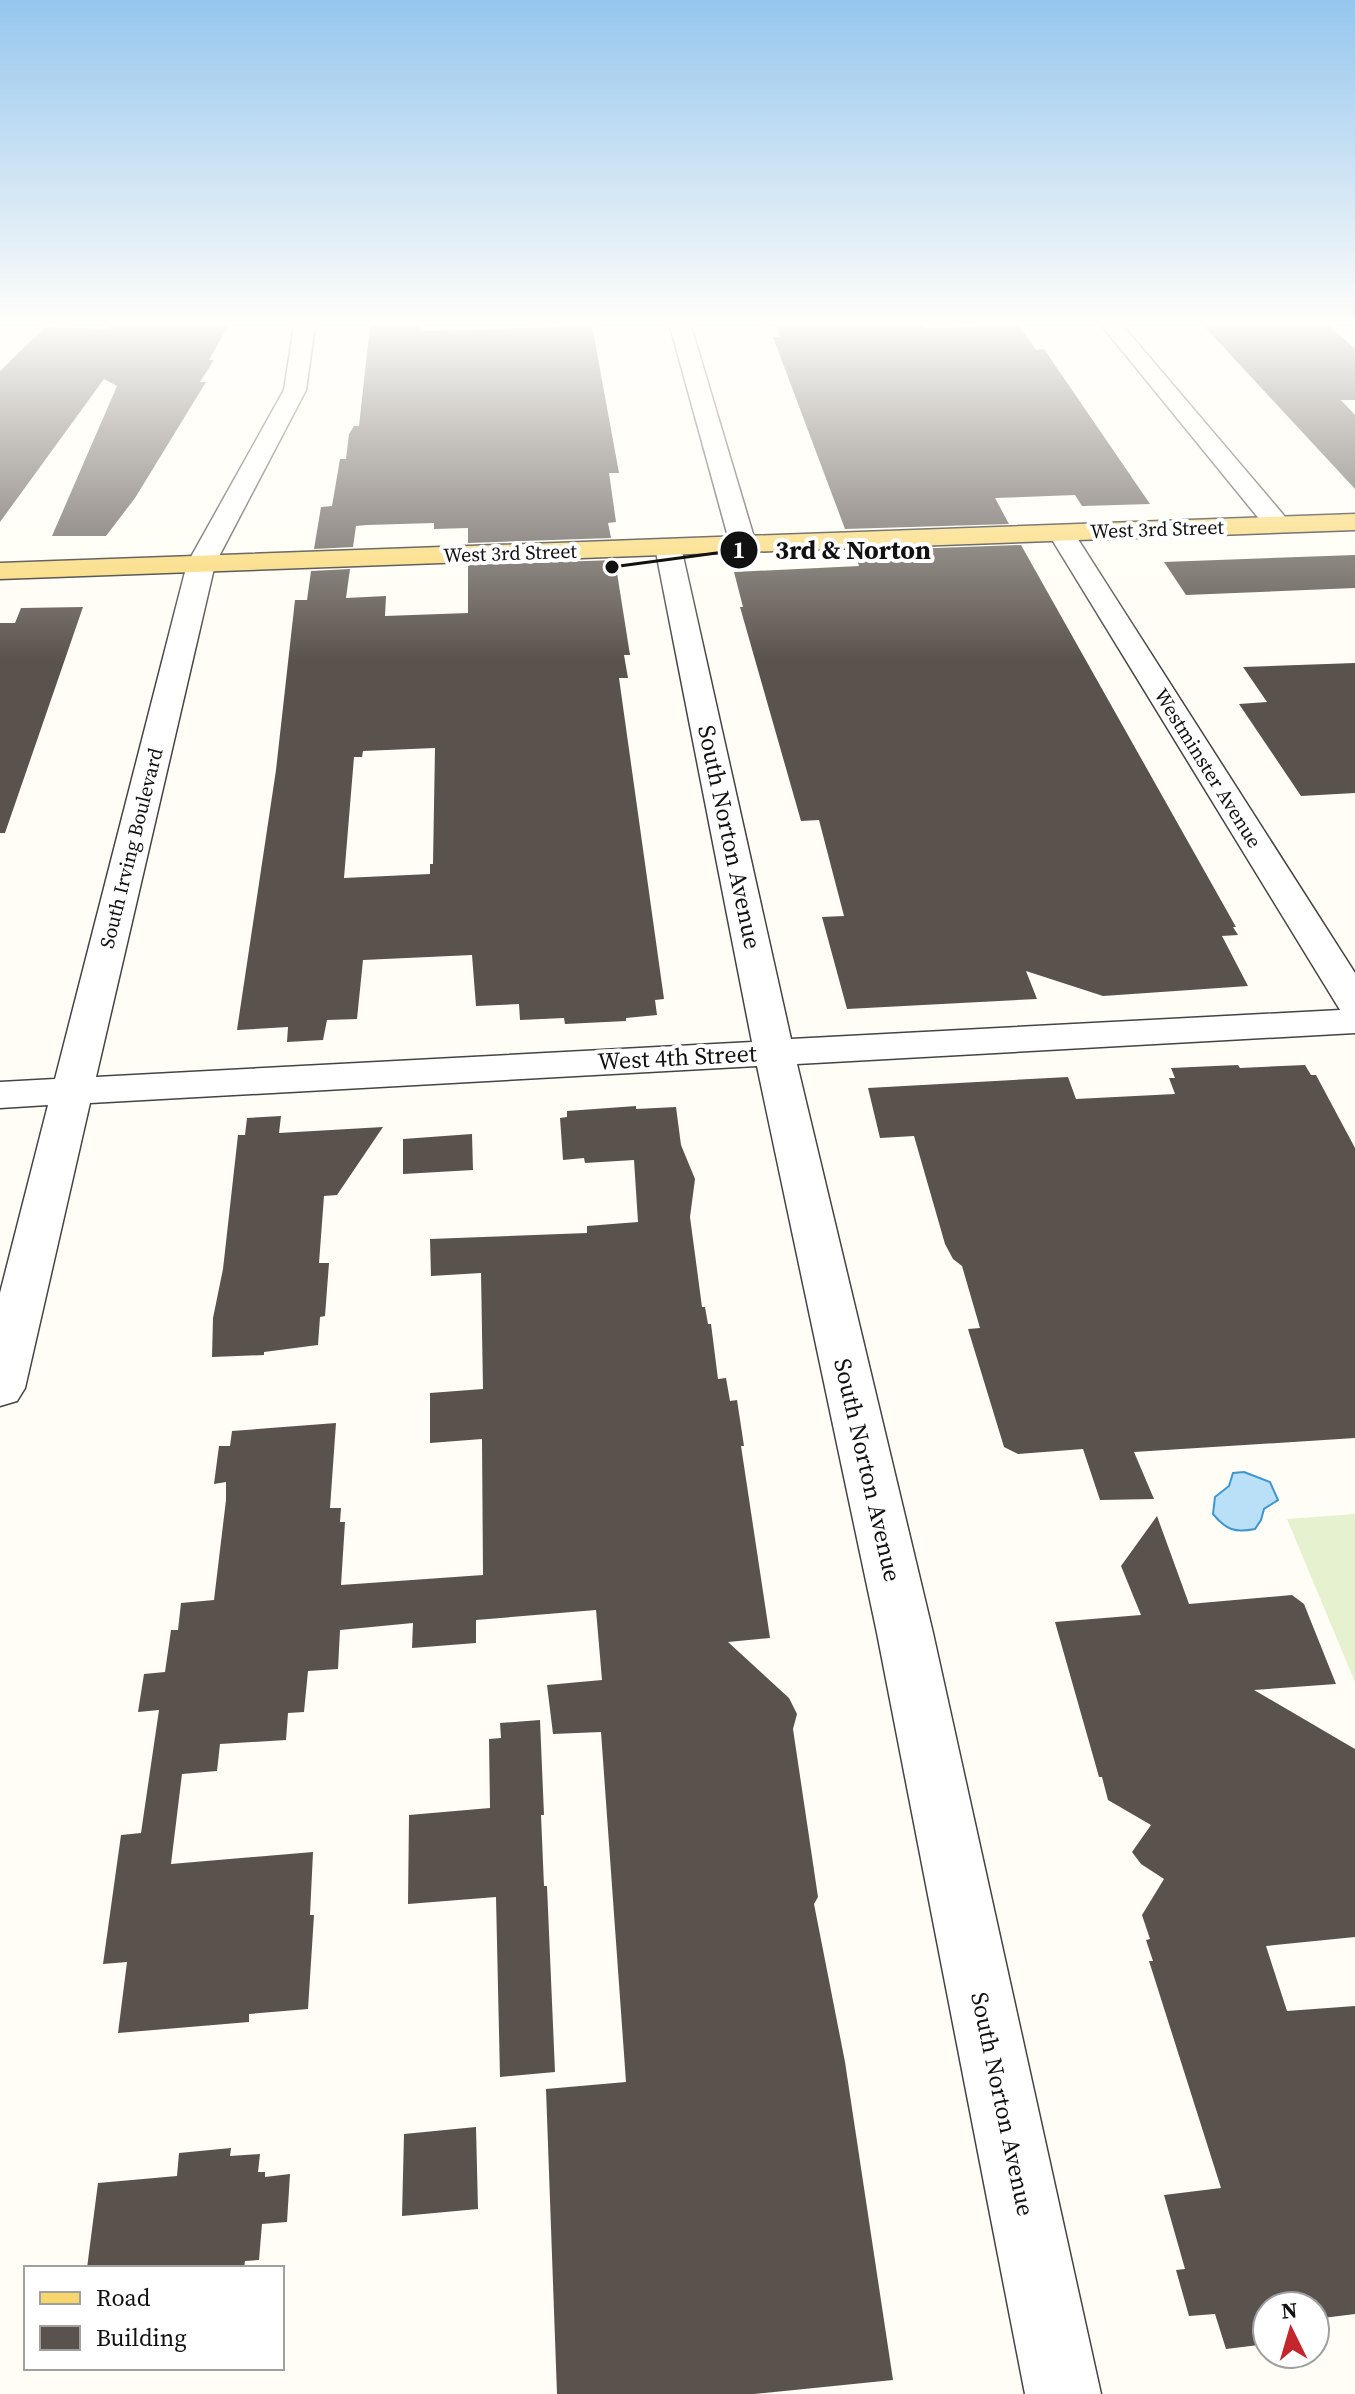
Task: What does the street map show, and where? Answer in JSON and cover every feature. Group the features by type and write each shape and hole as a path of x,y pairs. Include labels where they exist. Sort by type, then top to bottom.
{"main road":[{"name":"West 3rd Street","path":"0,571 1355,522"}],"street":[{"name":"South Irving Boulevard","path":"0,1388 201,564 269,438"},
{"path":"712,438 743,544"},
{"path":"1205,438 1278,525"},
{"name":"Westminster Avenue","path":"1061,533 1355,1004"},
{"name":"South Norton Avenue","path":"668,547 774,1052 905,1633 1063,2394"},
{"name":"West 4th Street","path":"0,1095 1355,1021"}],"green space":[{"path":"1355,1514 1355,1682 1287,1519"}],"water":[{"path":"1244,1472 1270,1482 1278,1500 1264,1509 1255,1529 1242,1531 1227,1527 1213,1514 1215,1497 1229,1486 1233,1473"}],"building":[{"path":"0,438 61,438 0,522"},
{"path":"95,438 172,438 135,498 106,536 52,536"},
{"path":"349,438 613,438 619,473 609,473 616,522 608,523 611,538 468,543 468,528 434,529 434,523 367,525 356,526 353,547 314,549 321,507 332,506 340,459 346,459"},
{"path":"811,438 1105,438 1150,504 1082,506 1075,495 995,498 1009,524 845,529"},
{"path":"1307,438 1355,438 1355,489"},
{"path":"1021,545 1236,927 1233,927 1238,935 1222,936 1248,986 1103,996 1026,971 1037,999 847,1009 822,917 844,916 819,820 801,821 740,607 743,607 734,572 859,566 854,551"},
{"path":"1355,555 1355,588 1186,595 1164,562"},
{"path":"615,560 630,655 624,655 628,678 619,678 664,999 655,1000 657,1015 626,1018 626,1021 565,1024 564,1018 520,1020 519,1004 476,1006 472,955 363,960 357,1019 327,1020 323,1040 287,1042 288,1027 237,1030 276,770 295,600 307,600 311,571 350,569 346,598 386,596 385,616 468,613 468,565","holes":["435,748 433,864 430,864 430,874 344,878 354,757 362,757 363,751"]},
{"path":"83,607 5,833 0,833 0,623 15,623 21,608"},
{"path":"1355,663 1355,793 1301,796 1239,704 1267,702 1243,667"},
{"path":"1238,1065 1240,1068 1305,1065 1311,1075 1316,1075 1355,1148 1355,1438 1134,1452 1154,1499 1100,1500 1083,1449 1018,1454 1004,1447 968,1329 980,1328 962,1266 953,1259 945,1244 914,1136 880,1138 868,1088 1068,1077 1076,1099 1175,1094 1169,1078 1175,1078 1171,1068"},
{"path":"636,1106 636,1109 676,1107 681,1145 695,1179 690,1217 702,1307 705,1307 708,1324 711,1324 718,1379 726,1378 730,1401 737,1400 770,1638 728,1642 789,1698 797,1714 793,1729 818,1897 814,1904 845,2062 893,2380 754,2394 557,2394 546,2089 626,2082 601,1732 553,1734 547,1685 602,1680 596,1610 476,1620 476,1643 412,1648 413,1623 340,1630 338,1669 308,1671 304,1712 288,1713 286,1740 220,1744 217,1771 182,1774 171,1864 313,1852 310,1915 314,1915 308,2009 249,2014 249,2022 118,2033 127,1962 103,1964 121,1835 141,1833 159,1710 138,1712 144,1674 165,1672 171,1630 178,1630 181,1603 214,1600 226,1500 226,1482 214,1484 219,1446 230,1446 232,1431 336,1423 330,1508 341,1508 340,1522 345,1522 341,1585 483,1575 482,1439 430,1443 430,1393 483,1389 481,1273 431,1276 430,1239 587,1233 587,1226 638,1222 634,1160 585,1163 584,1158 563,1160 560,1118 567,1117 567,1111"},
{"path":"281,1116 279,1133 383,1127 337,1195 324,1196 319,1263 329,1263 325,1316 320,1317 318,1345 264,1352 264,1355 212,1357 213,1318 223,1269 238,1135 245,1135 247,1118"},
{"path":"472,1134 473,1170 403,1174 403,1139"},
{"path":"1157,1516 1189,1604 1292,1595 1304,1604 1336,1684 1254,1690 1355,1749 1355,1937 1266,1946 1287,2011 1355,2006 1355,2314 1331,2317 1331,2290 1251,2290 1251,2346 1226,2349 1215,2314 1189,2316 1176,2270 1185,2269 1164,2195 1221,2188 1149,1961 1153,1961 1146,1940 1150,1939 1142,1915 1164,1879 1141,1864 1132,1852 1151,1825 1108,1800 1055,1622 1141,1615 1121,1566"},
{"path":"540,1720 544,1886 547,1886 555,2072 500,2077 496,1897 408,1904 409,1815 490,1808 489,1739 501,1738 500,1723"},
{"path":"476,2127 478,2209 402,2216 404,2134"},
{"path":"231,2148 230,2156 260,2154 258,2172 265,2172 265,2177 290,2174 287,2222 262,2224 259,2260 245,2261 244,2266 87,2266 98,2183 177,2176 179,2153"}],"place":[{"name":"3rd & Norton","path":"612,567"}]}
